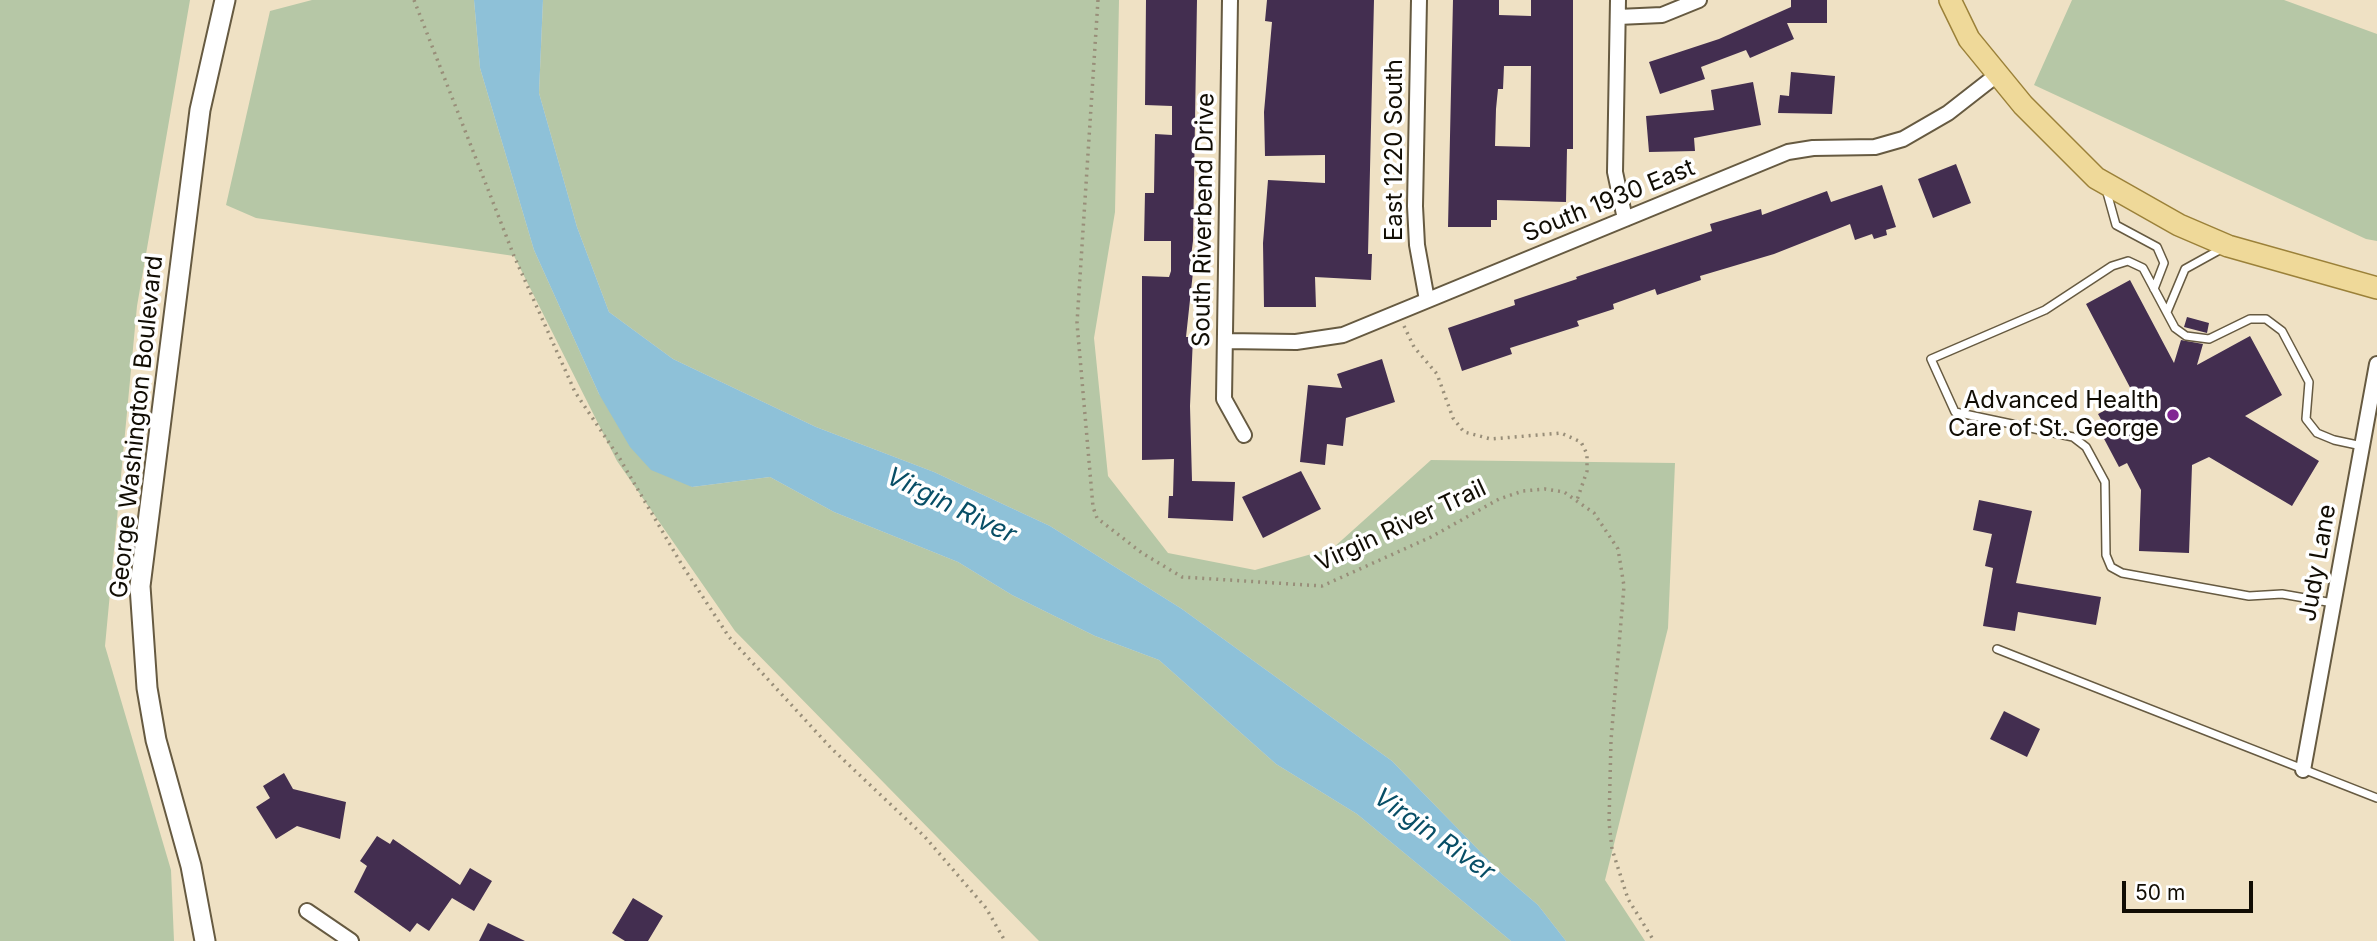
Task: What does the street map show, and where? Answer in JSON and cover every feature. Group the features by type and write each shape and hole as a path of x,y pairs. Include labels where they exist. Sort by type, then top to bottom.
{"main road":[{"name":"George Washington Boulevard","path":"205,941 191,866 156,740 147,688 140,586 200,110 225,0"},
{"path":"1950,0 1969,38 2023,105 2104,182 2179,225 2228,246 2377,288"}],"street":[{"name":"South Riverbend Drive","path":"1230,0 1224,399 1244,435"},
{"name":"East 1220 South","path":"1419,0 1415,206 1417,245 1427,300"},
{"path":"1618,0 1615,172 1625,219"},
{"path":"1618,17 1662,15 1699,0"},
{"name":"South 1930 East","path":"1226,341 1319,340 1343,335 1788,152 1812,148 1875,147 1903,139 1948,113 1998,74"},
{"name":"Judy Lane","path":"2303,770 2377,363"},
{"path":"307,911 351,941"}],"lane":[{"path":"2104,182 2116,225 2157,247 2164,263 2154,289"},
{"path":"2166,312 2185,269 2228,246"},
{"path":"2333,603 2282,594 2249,596 2122,573 2110,567 2106,555 2105,482 2086,447 2073,437 1955,412 1931,359 2045,310 2112,266 2128,261 2143,268 2175,328 2186,336 2209,339 2250,319 2266,319 2282,331 2309,382 2306,419 2317,433 2362,446"},
{"path":"1997,649 2377,798"}],"path":[{"path":"414,0 514,256 575,392 620,459 682,565 729,637 831,748 925,837 986,908 1005,941"},
{"name":"Virgin River Trail","path":"1098,0 1077,323 1093,507 1097,518 1142,553 1182,577 1322,586 1431,537 1499,499 1545,489 1564,492 1577,500 1594,513 1618,549 1624,586 1611,740 1609,822 1612,849 1628,899 1654,941"},
{"path":"1404,325 1414,347 1437,374 1453,418 1464,432 1491,439 1561,433 1581,442 1587,454 1587,471 1577,500"}],"green space":[{"path":"0,0 190,0 137,306 105,646 171,870 174,941 0,941"},
{"path":"312,0 474,0 480,68 534,250 599,394 692,487 770,477 834,512 958,562 1012,595 1095,636 1159,660 1276,764 1357,814 1511,941 1039,941 735,631 617,461 514,256 256,218 226,205 270,11"},
{"path":"543,0 1119,0 1115,212 1094,338 1108,476 1168,553 1255,570 1333,548 1431,460 1675,463 1668,628 1605,880 1645,941 1566,941 1538,905 1502,874 1392,761 1182,609 1050,526 934,472 816,427 673,359 609,312 577,227 539,93"},
{"path":"2072,0 2284,0 2377,34 2377,241 2366,239 2034,85"}],"water":[{"name":"Virgin River","path":"474,0 543,0 539,93 577,227 609,312 673,359 816,427 934,472 1050,526 1182,609 1392,761 1502,874 1538,905 1566,941 1511,941 1357,814 1276,764 1159,660 1095,636 1012,595 958,562 834,512 770,477 692,487 651,470 630,447 599,394 534,250 480,68"}],"building":[{"path":"1146,0 1197,0 1193,241 1189,272 1193,272 1186,337 1193,337 1190,406 1192,481 1235,482 1233,521 1168,518 1169,496 1173,496 1174,459 1142,460 1142,276 1169,277 1171,271 1171,241 1144,241 1145,193 1154,193 1155,134 1172,135 1172,106 1145,105"},
{"path":"1267,0 1374,0 1368,254 1372,254 1371,280 1315,277 1316,307 1264,307 1263,243 1268,180 1325,183 1325,155 1265,156 1264,112 1272,22 1265,21"},
{"path":"1453,0 1499,0 1499,15 1531,16 1531,0 1573,0 1573,149 1567,149 1566,202 1497,200 1497,220 1491,220 1491,227 1448,227","holes":["1504,66 1531,66 1530,147 1495,146 1498,89 1503,89"]},
{"path":"1791,0 1827,0 1827,23 1787,23 1794,39 1750,58 1746,50 1701,67 1705,79 1660,94 1649,62 1719,39 1791,7"},
{"path":"1791,72 1835,76 1832,114 1778,113 1780,95 1789,96"},
{"path":"1753,82 1761,125 1694,138 1695,151 1649,152 1646,116 1714,110 1711,90"},
{"path":"1956,164 1971,203 1933,218 1918,179"},
{"path":"1882,185 1896,227 1886,230 1887,235 1874,239 1872,234 1855,240 1850,224 1774,254 1700,276 1701,280 1657,295 1655,289 1613,304 1614,309 1577,321 1579,326 1510,348 1512,354 1462,371 1448,328 1515,305 1514,300 1577,279 1576,277 1712,231 1710,224 1761,209 1762,215 1827,191 1831,202"},
{"name":"Advanced Health Care of St. George","path":"2130,280 2174,363 2181,340 2203,344 2197,365 2250,336 2282,395 2245,416 2319,461 2292,506 2209,457 2192,465 2189,553 2139,551 2141,490 2127,463 2119,467 2102,435 2108,432 2098,414 2134,395 2086,304"},
{"path":"2187,317 2209,323 2207,333 2184,327"},
{"path":"1382,359 1395,402 1346,418 1343,446 1327,444 1325,465 1300,462 1308,385 1342,388 1337,374"},
{"path":"1301,471 1321,509 1263,538 1242,497"},
{"path":"1979,500 2032,511 2016,583 2101,597 2096,625 2018,612 2015,631 1983,626 1993,568 1985,566 1992,534 1973,530"},
{"path":"2004,711 2040,729 2027,757 1990,739"},
{"path":"284,773 293,789 346,802 340,839 297,826 276,839 256,807 270,798 263,786"},
{"path":"377,836 390,844 393,839 460,885 470,868 492,881 474,911 452,898 429,931 417,923 410,932 354,892 367,866 360,861"},
{"path":"633,898 663,916 648,941 625,941 612,933"},
{"path":"488,923 525,941 479,941"}],"place":[{"name":"Advanced Health Care of St. George","path":"2173,415"}]}
